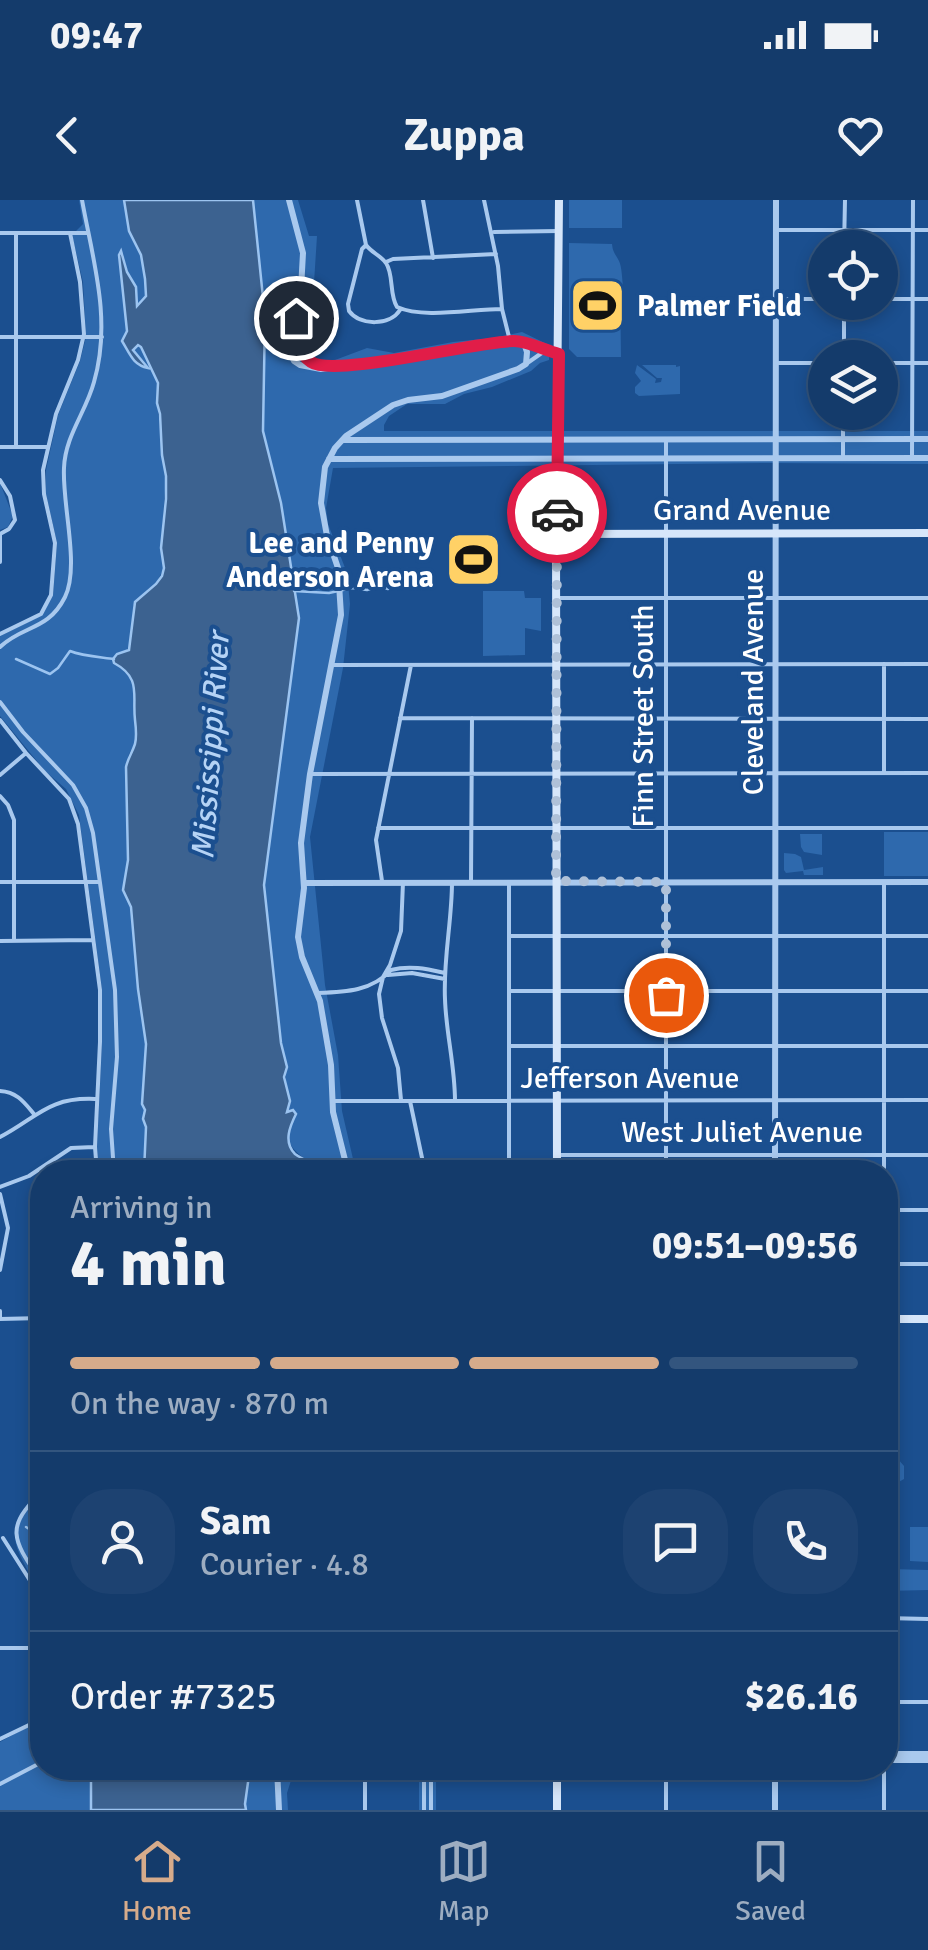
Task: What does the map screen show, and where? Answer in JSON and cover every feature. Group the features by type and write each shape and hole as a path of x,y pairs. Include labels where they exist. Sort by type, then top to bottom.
{"main road":[{"path":"556,1160 559,200"},
{"name":"Grand Avenue","path":"556,534 928,533"},
{"path":"898,1319 928,1319"},
{"path":"557,1780 557,1810"}],"street":[{"path":"0,647 44,623 56,612 68,590 71,563 65,454 93,386 102,337 100,290 82,200"},
{"path":"290,200 302,246 298,312 289,346 290,357 300,365 322,368 510,342 559,354"},
{"path":"357,200 366,244 385,262 392,300 400,310 502,309"},
{"path":"423,200 432,258"},
{"path":"484,200 510,342"},
{"name":"Cleveland Avenue","path":"775,1160 776,200"},
{"path":"844,230 845,200"},
{"path":"912,458 913,200"},
{"path":"776,230 808,230"},
{"path":"898,230 928,230"},
{"path":"492,233 559,231"},
{"path":"0,233 88,233"},
{"path":"16,233 16,447"},
{"path":"0,634 35,618 51,594 55,543 43,482 56,414 84,337 83,302 70,233"},
{"path":"366,244 348,304 350,314 357,319 384,322 400,310"},
{"path":"385,262 496,254"},
{"path":"776,298 808,299"},
{"path":"898,300 928,300"},
{"path":"0,338 102,337"},
{"path":"524,343 528,352 526,364"},
{"path":"345,1160 334,1118 331,1065 316,989 298,937 304,883 301,843 341,602 340,578 321,503 323,480 329,459 342,440 393,405 448,394 518,369 546,350"},
{"path":"775,363 808,363"},
{"path":"898,363 928,364"},
{"path":"843,430 843,458"},
{"name":"Finn Street South","path":"666,439 666,1160"},
{"path":"342,440 928,440"},
{"path":"422,441 422,458"},
{"path":"0,447 48,447"},
{"path":"329,459 928,458"},
{"path":"0,480 16,515 13,526 0,534 0,562"},
{"path":"556,598 928,598"},
{"path":"884,664 884,773"},
{"path":"331,665 928,664"},
{"path":"382,882 378,828 411,665"},
{"path":"0,702 22,732 74,784 93,833 117,1018 113,1160"},
{"path":"400,718 928,718"},
{"path":"471,882 472,718"},
{"path":"0,720 64,792 78,824 101,1016 96,1160"},
{"path":"0,775 26,753"},
{"path":"310,774 928,773"},
{"path":"0,796 14,820 14,941"},
{"path":"378,828 928,828"},
{"path":"0,882 101,882"},
{"path":"379,994 402,931 404,882"},
{"path":"452,882 445,1010 455,1101"},
{"path":"509,882 509,1160"},
{"path":"884,882 884,1160"},
{"path":"304,883 928,882"},
{"path":"509,936 928,936"},
{"path":"0,941 92,940"},
{"path":"316,989 352,992 386,976 445,976"},
{"path":"369,986 379,994 382,1018 398,1068 401,1101"},
{"path":"509,991 928,991"},
{"path":"509,1046 928,1046"},
{"path":"0,1091 14,1094 34,1114"},
{"path":"0,1137 34,1114 64,1101 97,1100"},
{"name":"Jefferson Avenue","path":"332,1102 928,1100"},
{"path":"410,1101 422,1160"},
{"path":"53,1160 70,1148 95,1146"},
{"name":"West Juliet Avenue","path":"556,1156 928,1155"},
{"path":"0,1270 8,1228 0,1191 30,1175"},
{"path":"898,1210 928,1210"},
{"path":"898,1264 928,1264"},
{"path":"0,1311 0,1318 30,1318"},
{"path":"30,1506 18,1524 17,1538 30,1566"},
{"path":"2,1538 17,1538"},
{"path":"2,1538 30,1581"},
{"path":"898,1618 928,1619"},
{"path":"0,1648 30,1648"},
{"path":"898,1702 928,1702"},
{"path":"0,1739 30,1723"},
{"path":"898,1757 928,1757"},
{"path":"0,1784 30,1768"},
{"path":"278,1780 279,1810"},
{"path":"365,1780 365,1810"},
{"path":"428,1780 428,1810"},
{"path":"666,1780 666,1810"},
{"path":"775,1780 775,1810"},
{"path":"884,1780 884,1810"}],"shaded area":[{"path":"79,200 124,200 129,231 141,255 146,296 137,307 123,253 119,255 128,331 122,341 134,361 146,367 133,350 138,344 141,347 158,383 166,476 161,548 164,568 156,584 133,606 130,644 117,665 132,680 136,697 135,744 126,767 128,860 123,886 131,907 146,1044 142,1104 144,1160 98,1160 102,990 79,815 66,789 45,771 0,716 0,636 42,615 53,595 57,543 46,494 46,470 58,415 86,337 83,282 72,235 83,224"},
{"path":"253,200 298,200 309,236 317,236 314,283 307,284 299,342 319,361 327,363 367,348 394,353 522,332 549,345 549,360 531,371 445,404 407,404 389,416 384,431 928,431 928,464 333,468 326,508 328,524 347,573 350,604 343,668 310,837 325,985 338,1055 342,1111 353,1160 307,1160 294,1149 288,1134 294,1119 287,1113 264,885 299,618 281,503 263,430 265,317"},
{"path":"569,200 622,200 622,228 569,228"},
{"path":"569,243 612,244 623,286 621,357 577,357 569,349"},
{"path":"637,365 656,379 655,383 662,378 642,365 680,366 680,394 639,396 635,393 641,381 635,373"},
{"path":"0,483 13,516 8,527 0,530"},
{"path":"483,591 524,591 525,598 541,598 541,631 525,628 525,655 483,656"},
{"path":"884,832 928,832 928,876 884,876"},
{"path":"800,834 822,834 822,855 804,852"},
{"path":"784,853 801,857 804,870 823,867 823,875 786,873"},
{"path":"898,1459 904,1466 904,1479 898,1482"},
{"path":"29,1502 30,1574 15,1540 20,1517"},
{"path":"910,1527 928,1527 928,1562 910,1561"},
{"path":"898,1569 928,1570 928,1590 898,1591"},
{"path":"30,1725 30,1780 91,1780 91,1810 0,1810 0,1742"},
{"path":"248,1780 291,1780 288,1810 246,1810"},
{"path":"419,1780 436,1780 436,1810 419,1810"}],"water":[{"name":"Mississippi River","path":"124,200 253,200 265,317 263,431 281,503 299,618 264,885 287,1067 287,1112 293,1110 296,1114 288,1139 295,1154 305,1160 145,1160 142,1104 146,1044 131,907 123,890 128,860 126,767 136,738 134,695 129,675 113,659 129,650 135,602 162,576 166,476 158,383 141,347 133,350 148,368 135,362 122,341 127,331 121,251 136,287 137,306 146,296 141,255 129,231"},
{"path":"91,1780 248,1780 246,1810 91,1810"}],"waterway":[{"path":"294,591 329,593 379,586 388,589 401,580 407,569"},
{"path":"16,659 50,674 70,651 114,659"},
{"path":"26,1527 30,1530"}],"way so far":[{"path":"557,513 556,881 666,882 666,995"}],"place":[{"name":"Palmer Field","path":"598,306"},
{"name":"Lee and Penny Anderson Arena","path":"473,560"}],"route":[{"path":"296,318 298,312 300,350 318,366 516,341 559,354 557,513"}]}
